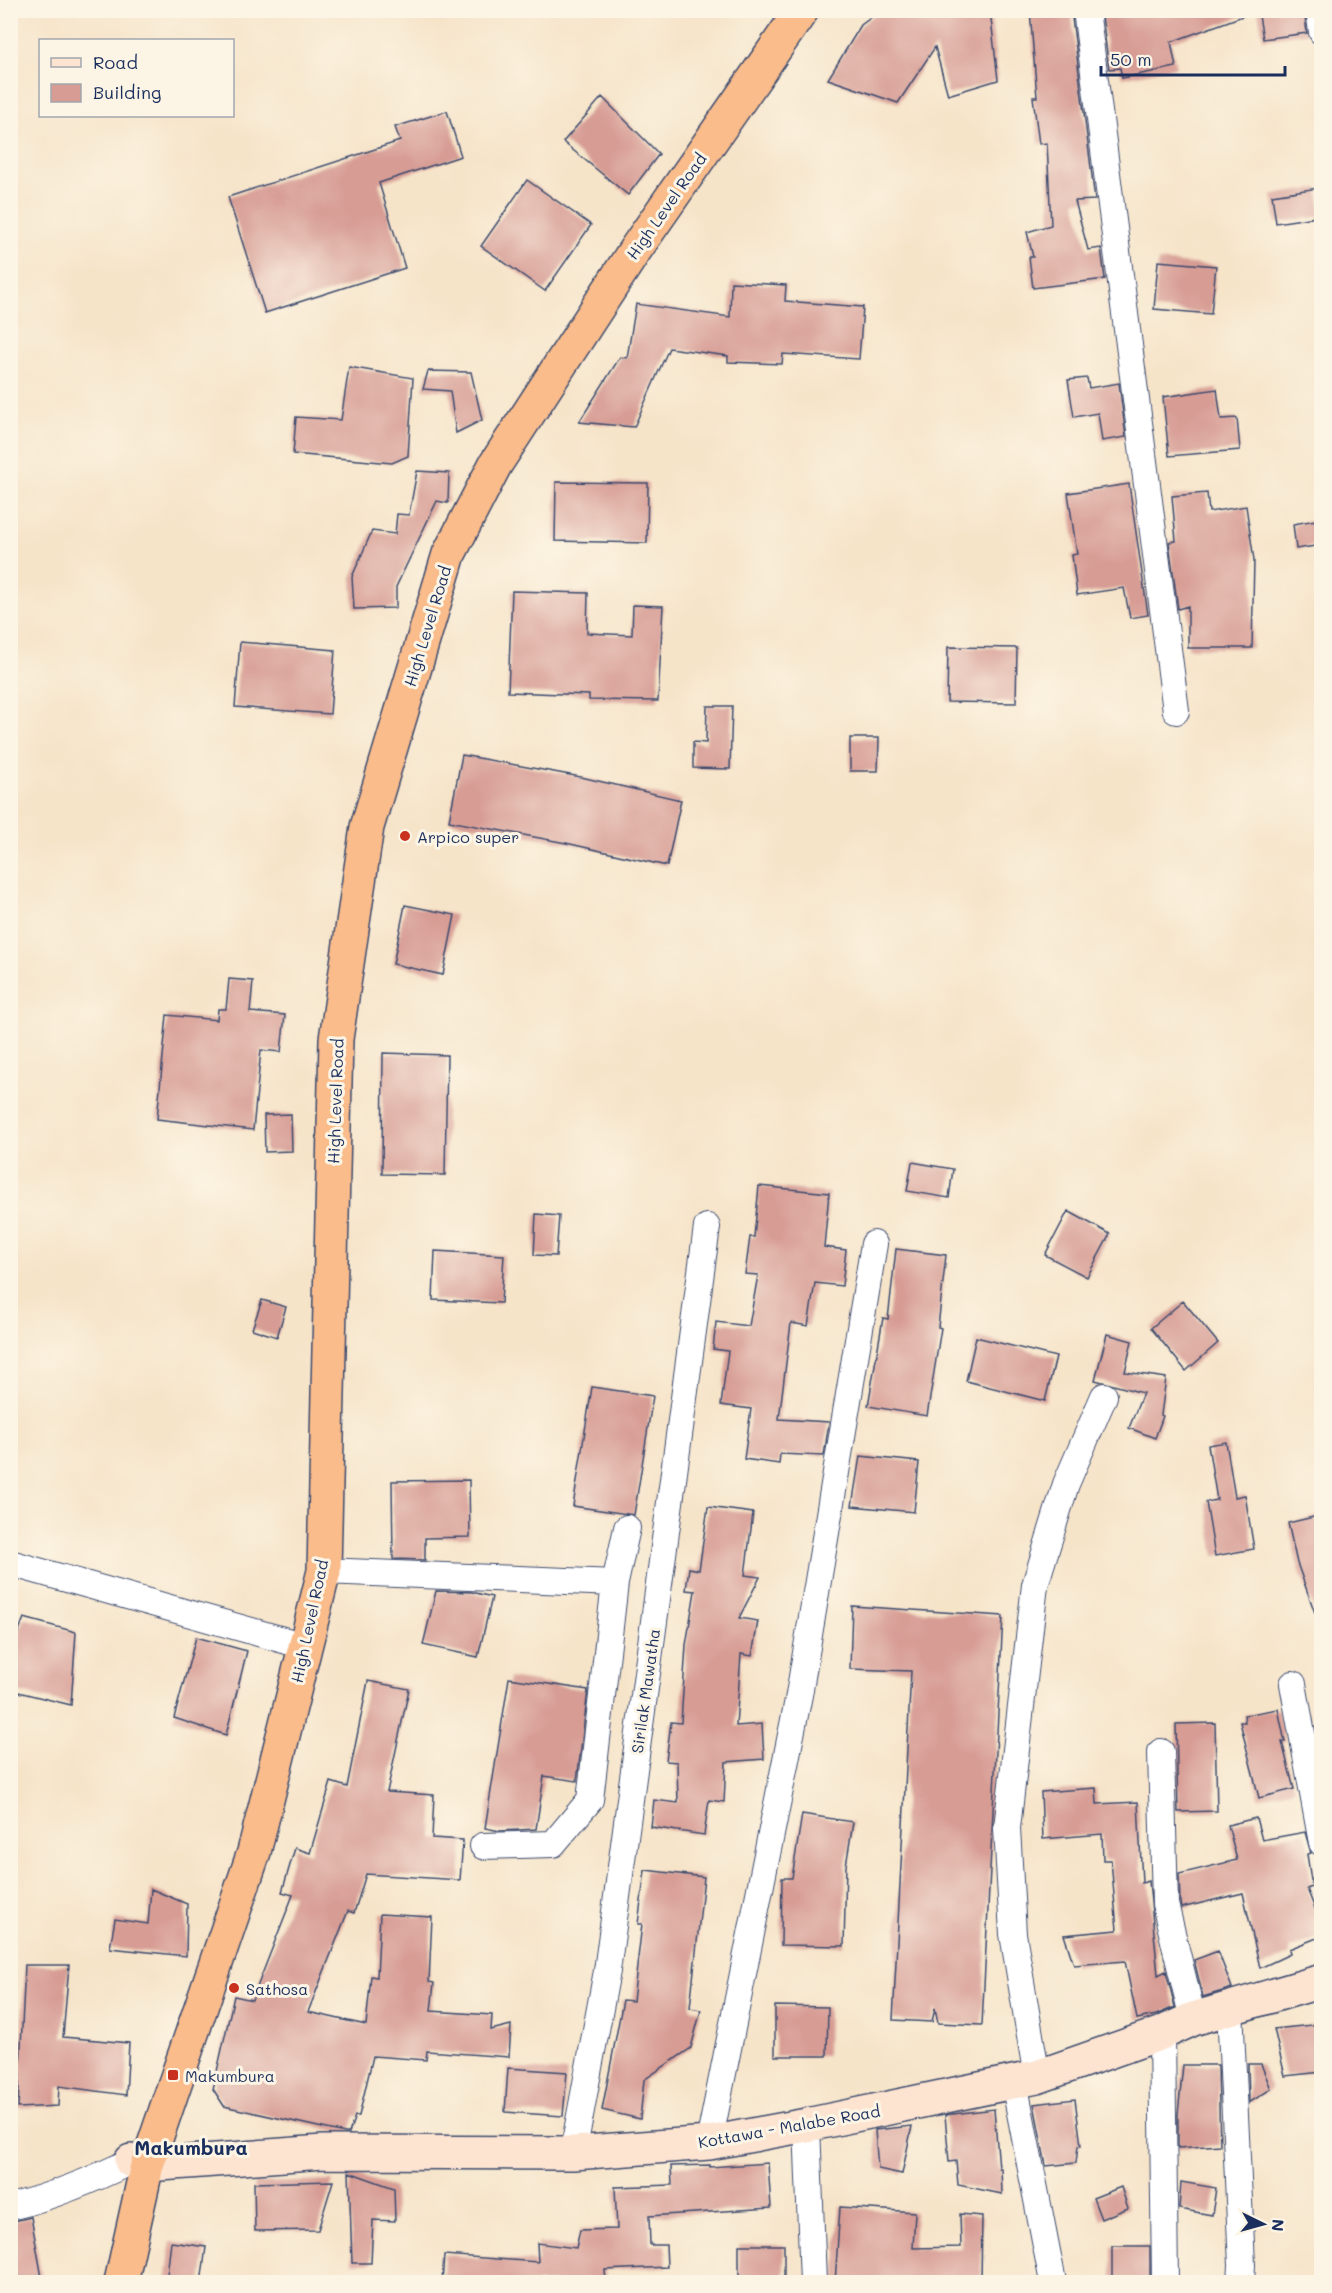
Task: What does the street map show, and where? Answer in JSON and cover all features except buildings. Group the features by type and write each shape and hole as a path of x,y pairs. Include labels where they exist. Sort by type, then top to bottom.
{"highway":[{"name":"High Level Road","path":"104,2283 238,1847 294,1643 311,1546 326,1038 351,824 397,654 449,515 622,241 781,10"},
{"name":"High Level Road","path":"121,2283 139,2163 254,1852 324,1571 326,1038 367,827 449,554 495,465 635,250 802,10"}],"street":[{"path":"1086,10 1176,711"},
{"path":"1319,10 1322,32"},
{"name":"Sirilak Mawatha","path":"573,2153 607,1971 706,1227"},
{"path":"710,2143 799,1695 874,1244"},
{"path":"1053,2283 1026,2080 1012,1934 1007,1828 1035,1585 1066,1484 1104,1395"},
{"path":"483,1846 553,1844 590,1800 615,1583 627,1528"},
{"path":"10,1563 294,1643"},
{"path":"324,1571 615,1583"},
{"path":"1293,1684 1322,1843"},
{"path":"1161,1752 1165,1904 1192,2019"},
{"name":"Kottawa - Malabe Road","path":"139,2163 323,2152 573,2153 710,2143 1026,2080 1162,2033 1192,2019 1322,1981"},
{"path":"1230,2008 1241,2283"},
{"path":"1162,2033 1165,2283"},
{"path":"807,2125 813,2283"},
{"path":"10,2207 139,2163"}],"place":[{"name":"Arpico super","path":"405,836"},
{"name":"Sathosa","path":"234,1988"},
{"name":"Makumbura","path":"173,2075"}],"district":[{"name":"Makumbura","path":"191,2147"}]}
